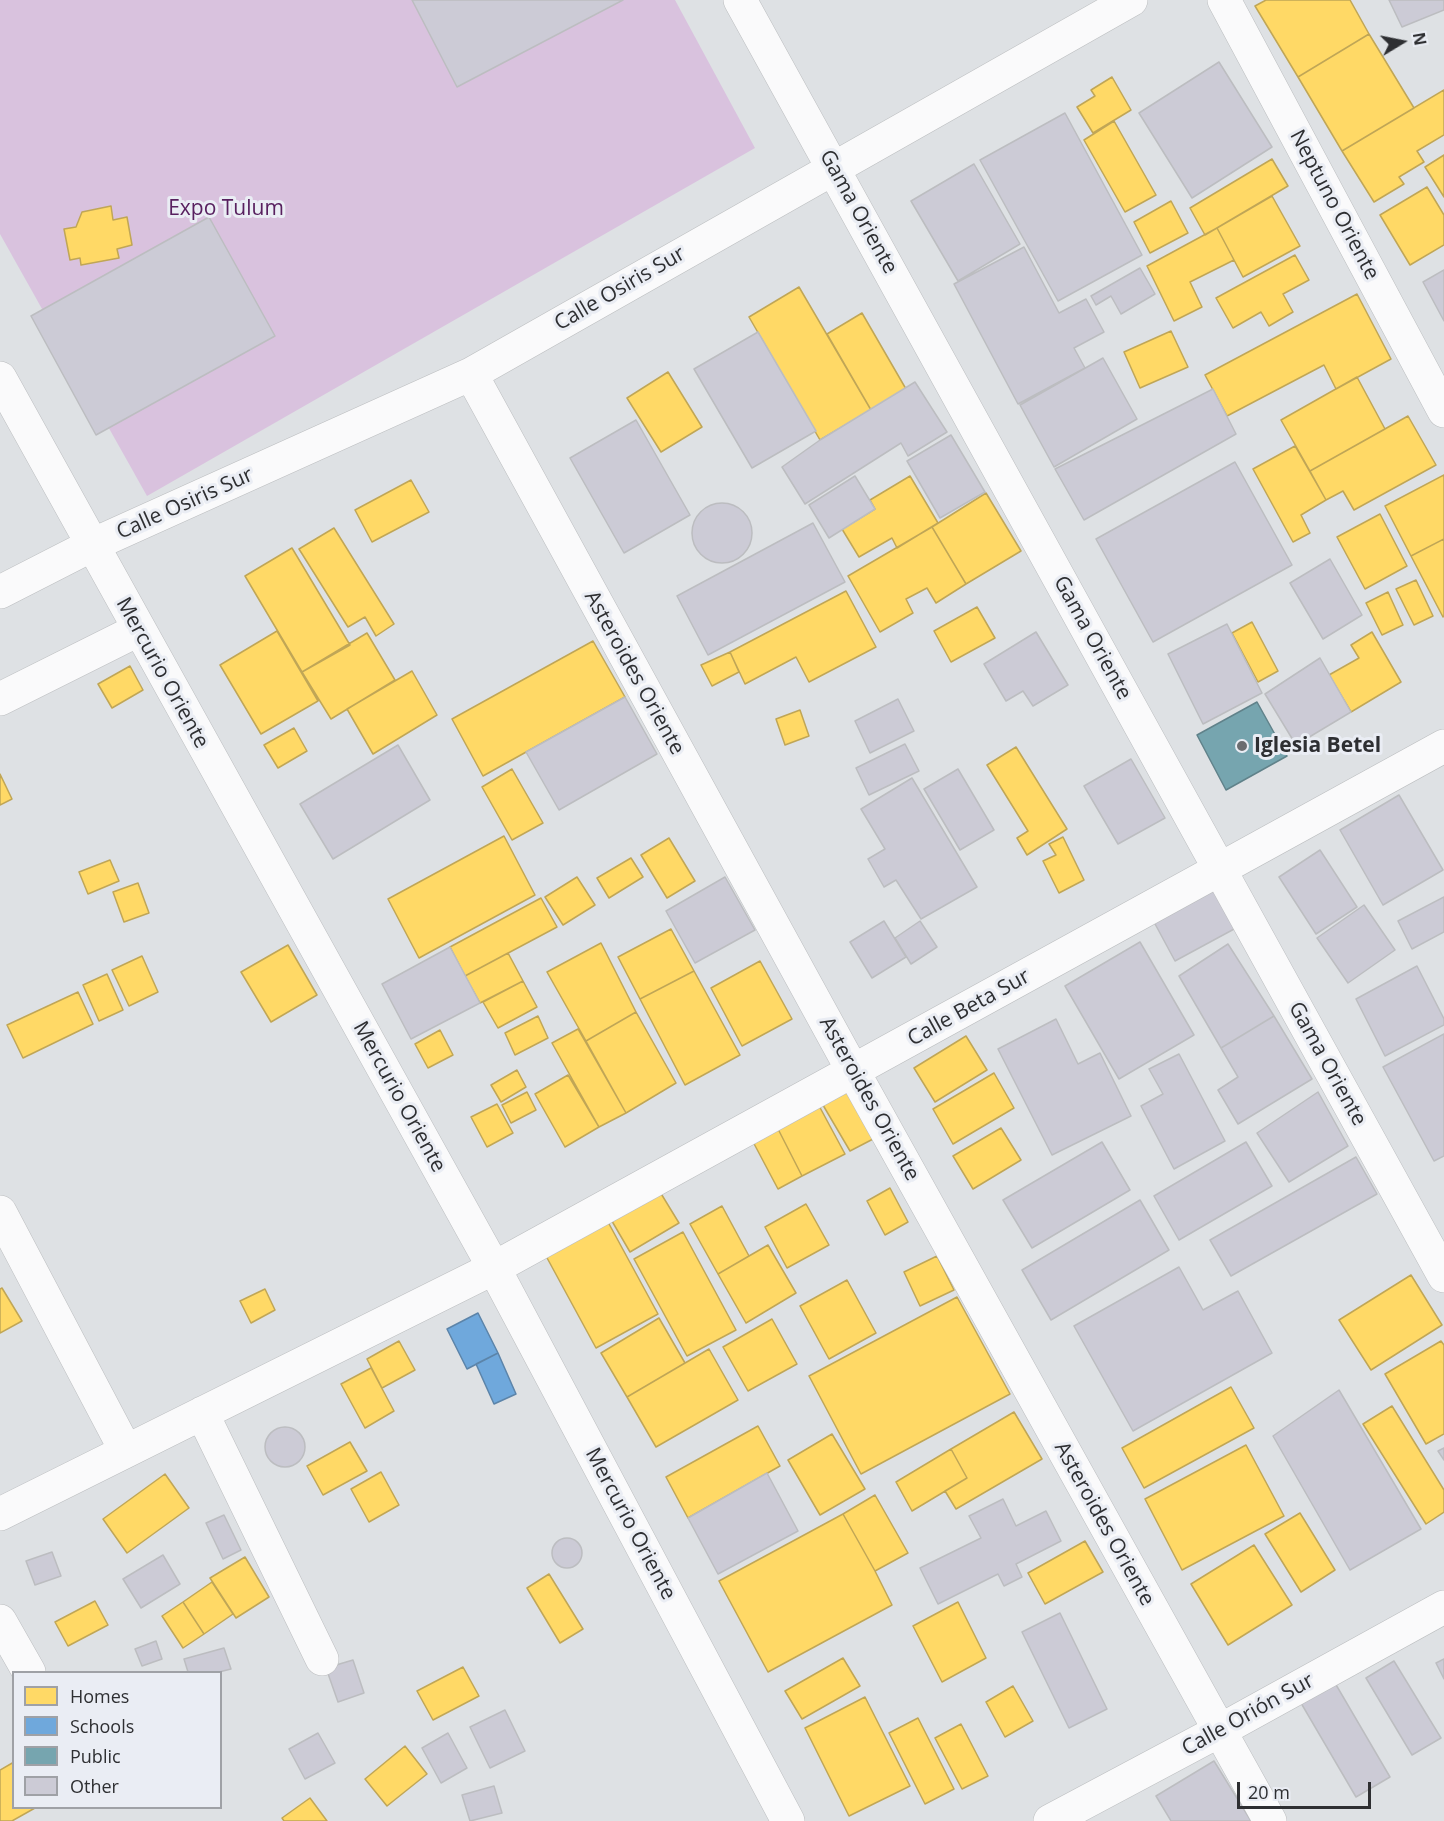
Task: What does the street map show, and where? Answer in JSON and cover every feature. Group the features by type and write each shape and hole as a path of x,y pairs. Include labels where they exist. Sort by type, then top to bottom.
{"street":[{"name":"Gama Oriente","path":"740,0 1444,1276"},
{"name":"Calle Osiris Sur","path":"0,592 93,545 471,374 1131,0"},
{"name":"Neptuno Oriente","path":"1224,0 1444,411"},
{"name":"Asteroides Oriente","path":"471,374 1270,1821"},
{"name":"Mercurio Oriente","path":"0,378 494,1268 788,1821"},
{"path":"0,699 138,630"},
{"name":"Calle Beta Sur","path":"0,1514 494,1268 1444,746"},
{"path":"0,1212 126,1451"},
{"path":"202,1413 322,1659"},
{"name":"Calle Orión Sur","path":"1050,1821 1444,1607"},
{"path":"0,1621 28,1671"}],"green space":[{"name":"Expo Tulum","path":"0,0 675,0 755,148 147,496 0,234"}],"building: Homes":[{"path":"1266,0 1350,0 1369,34 1298,77 1255,6"},
{"path":"1369,34 1414,108 1342,151 1298,77"},
{"path":"1112,77 1131,110 1093,133 1077,107 1095,96 1091,90"},
{"path":"1444,90 1444,135 1417,151 1424,162 1399,177 1404,184 1374,202 1342,151"},
{"path":"1114,121 1156,195 1125,212 1084,140"},
{"path":"1444,155 1444,197 1425,167"},
{"path":"1272,159 1288,186 1205,235 1190,208"},
{"path":"1427,187 1444,215 1444,245 1410,265 1380,215"},
{"path":"1272,196 1300,246 1243,277 1217,228"},
{"path":"1171,201 1188,233 1150,253 1134,222"},
{"path":"111,206 113,220 127,217 132,245 117,249 119,258 81,265 80,258 70,260 64,229 76,227 82,212"},
{"path":"1217,228 1234,260 1190,282 1202,307 1174,321 1147,266"},
{"path":"1295,255 1309,280 1283,294 1293,312 1269,326 1261,312 1233,328 1216,298"},
{"path":"799,287 871,410 820,440 749,317"},
{"path":"1357,294 1391,359 1336,389 1324,365 1227,416 1205,375"},
{"path":"862,313 906,389 871,410 827,334"},
{"path":"1171,331 1188,367 1140,388 1124,352"},
{"path":"668,372 702,427 661,452 627,398"},
{"path":"1357,377 1385,429 1310,471 1281,420"},
{"path":"1408,416 1436,465 1354,510 1343,491 1326,500 1310,471"},
{"path":"1295,446 1326,500 1301,515 1310,533 1293,542 1253,469"},
{"path":"1444,475 1444,539 1411,556 1385,506"},
{"path":"910,476 938,523 897,548 892,538 859,557 842,529 875,509 870,500"},
{"path":"411,480 429,512 372,542 355,510"},
{"path":"986,493 1021,551 966,584 932,527"},
{"path":"1380,514 1407,566 1365,589 1337,537"},
{"path":"932,527 966,584 936,603 927,588 906,599 913,613 880,632 848,576"},
{"path":"334,528 394,624 376,636 365,617 348,627 299,549"},
{"path":"1444,539 1444,616 1443,617 1411,556"},
{"path":"292,548 350,645 302,672 245,576"},
{"path":"1416,580 1433,616 1414,625 1396,589"},
{"path":"846,591 876,647 809,682 796,657 745,684 730,652"},
{"path":"1388,592 1403,625 1382,635 1366,603"},
{"path":"977,607 995,638 951,662 934,631"},
{"path":"1252,622 1278,671 1258,682 1232,633"},
{"path":"277,631 318,701 261,734 220,665"},
{"path":"1372,632 1401,682 1351,712 1329,675 1359,658 1351,645"},
{"path":"367,633 395,680 331,719 302,672"},
{"path":"593,641 625,697 483,776 452,719"},
{"path":"730,652 739,672 712,686 701,665"},
{"path":"130,666 143,690 112,708 98,684"},
{"path":"412,671 437,715 373,754 347,709"},
{"path":"800,710 809,736 785,745 776,719"},
{"path":"294,728 307,751 278,768 264,745"},
{"path":"1016,747 1067,829 1027,855 1017,838 1028,831 987,765"},
{"path":"512,769 543,823 512,840 482,787"},
{"path":"0,774 12,799 0,805"},
{"path":"504,836 535,895 419,958 388,899"},
{"path":"1063,837 1084,880 1059,893 1043,861 1056,855 1049,844"},
{"path":"669,838 695,881 667,898 641,855"},
{"path":"631,858 643,877 609,898 597,878"},
{"path":"110,860 119,881 88,894 79,872"},
{"path":"577,877 595,905 563,925 545,897"},
{"path":"138,883 149,913 124,922 113,892"},
{"path":"541,898 557,927 465,976 450,947"},
{"path":"671,929 694,971 640,999 618,957"},
{"path":"601,943 636,1012 586,1041 547,972"},
{"path":"288,945 317,995 271,1022 241,972"},
{"path":"508,953 523,981 480,1003 465,976"},
{"path":"142,956 158,992 129,1006 112,970"},
{"path":"760,961 792,1019 742,1046 711,988"},
{"path":"694,971 740,1055 685,1085 640,999"},
{"path":"107,974 123,1010 99,1021 83,985"},
{"path":"523,981 537,1007 498,1028 483,1002"},
{"path":"78,992 93,1024 23,1058 7,1025"},
{"path":"636,1012 676,1083 626,1113 586,1041"},
{"path":"538,1016 548,1038 515,1055 505,1033"},
{"path":"578,1029 626,1113 599,1127 552,1043"},
{"path":"440,1030 453,1055 428,1068 415,1044"},
{"path":"966,1036 987,1070 935,1102 914,1068"},
{"path":"517,1070 526,1087 501,1102 491,1085"},
{"path":"994,1073 1014,1108 953,1144 933,1109"},
{"path":"568,1075 599,1127 565,1147 535,1094"},
{"path":"846,1085 875,1138 850,1151 820,1100"},
{"path":"527,1092 536,1110 511,1123 502,1105"},
{"path":"817,1102 845,1154 802,1176 776,1125"},
{"path":"497,1104 513,1133 487,1147 471,1117"},
{"path":"776,1125 802,1176 778,1189 751,1138"},
{"path":"1001,1128 1021,1160 973,1189 953,1156"},
{"path":"657,1187 679,1223 630,1252 609,1216"},
{"path":"890,1188 908,1222 885,1235 867,1201"},
{"path":"806,1204 829,1245 787,1268 765,1227"},
{"path":"722,1206 749,1256 718,1274 690,1224"},
{"path":"608,1222 658,1314 596,1348 546,1256"},
{"path":"683,1232 736,1330 687,1356 634,1259"},
{"path":"768,1245 796,1293 746,1323 718,1274"},
{"path":"937,1256 954,1290 920,1306 904,1272"},
{"path":"1411,1275 1442,1325 1371,1370 1339,1320"},
{"path":"847,1280 876,1333 829,1359 800,1306"},
{"path":"2,1288 22,1321 0,1333 0,1289"},
{"path":"265,1289 275,1310 251,1323 240,1301"},
{"path":"957,1297 1010,1394 861,1474 809,1376"},
{"path":"659,1318 685,1363 627,1397 601,1353"},
{"path":"772,1319 797,1364 748,1391 723,1347"},
{"path":"399,1341 415,1370 382,1388 367,1359"},
{"path":"1441,1341 1444,1345 1444,1434 1426,1444 1385,1374"},
{"path":"709,1349 738,1400 656,1447 627,1397"},
{"path":"371,1368 394,1411 365,1428 341,1384"},
{"path":"1231,1387 1254,1428 1144,1488 1122,1448"},
{"path":"1392,1406 1444,1490 1444,1512 1426,1524 1363,1424"},
{"path":"1014,1412 1042,1459 956,1509 945,1491 967,1478 951,1449"},
{"path":"758,1426 780,1466 688,1518 666,1477"},
{"path":"832,1434 865,1489 820,1515 788,1460"},
{"path":"350,1442 367,1471 323,1495 307,1466"},
{"path":"1246,1445 1284,1516 1182,1570 1145,1499"},
{"path":"951,1449 967,1478 912,1511 896,1482"},
{"path":"381,1472 399,1505 369,1522 351,1489"},
{"path":"165,1474 189,1508 127,1553 103,1519"},
{"path":"875,1495 908,1553 875,1571 843,1514"},
{"path":"1300,1513 1335,1570 1301,1592 1265,1534"},
{"path":"843,1514 892,1605 768,1672 719,1581"},
{"path":"1085,1541 1103,1572 1045,1604 1028,1573"},
{"path":"1254,1545 1292,1605 1228,1645 1191,1584"},
{"path":"245,1557 269,1597 236,1618 210,1578"},
{"path":"549,1574 583,1629 560,1643 527,1588"},
{"path":"212,1582 233,1614 204,1634 183,1602"},
{"path":"95,1601 108,1625 68,1646 55,1622"},
{"path":"183,1602 204,1634 183,1648 162,1616"},
{"path":"958,1602 986,1658 942,1682 913,1626"},
{"path":"843,1658 860,1686 802,1719 785,1691"},
{"path":"463,1667 479,1696 433,1720 417,1691"},
{"path":"1013,1686 1033,1721 1005,1737 986,1702"},
{"path":"865,1697 910,1786 849,1816 805,1728"},
{"path":"918,1718 954,1789 925,1804 889,1733"},
{"path":"961,1724 988,1776 962,1789 935,1738"},
{"path":"405,1746 427,1774 387,1806 365,1779"},
{"path":"12,1763 12,1809 33,1809 12,1821 0,1821 0,1770"},
{"path":"310,1798 327,1821 284,1821 282,1818"}],"building: Schools":[{"path":"478,1313 498,1353 467,1369 447,1329"},
{"path":"498,1353 516,1394 494,1404 476,1364"}],"building: Public":[{"name":"Iglesia Betel","path":"1257,702 1287,756 1226,790 1197,735"}],"building: Other":[{"path":"412,0 623,0 457,87"},
{"path":"1389,0 1444,0 1444,10 1402,27"},
{"path":"1219,62 1272,147 1192,198 1139,113"},
{"path":"1065,113 1142,255 1058,301 980,160"},
{"path":"974,164 1020,244 958,281 911,201"},
{"path":"209,217 275,336 96,435 31,316"},
{"path":"1024,247 1059,313 1086,299 1104,332 1074,348 1085,368 1018,404 954,284"},
{"path":"1140,268 1155,294 1121,314 1111,296 1096,305 1091,296"},
{"path":"1444,270 1444,321 1423,282"},
{"path":"758,332 816,431 752,468 694,369"},
{"path":"1103,358 1137,419 1054,467 1020,405"},
{"path":"915,382 947,432 908,456 901,443 805,504 782,467 820,440"},
{"path":"1213,389 1236,434 1084,520 1055,469"},
{"path":"636,420 690,515 624,553 570,458"},
{"path":"951,435 985,492 940,518 907,461"},
{"path":"1235,462 1292,565 1153,642 1096,539"},
{"path":"855,476 875,509 829,538 809,505"},
{"path":"716,503 728,503 739,508 747,516 752,533 750,545 739,558 728,563 716,563 705,558 697,550 692,539 692,527 697,516 705,508"},
{"path":"813,523 845,582 708,655 677,596"},
{"path":"1330,559 1362,615 1323,639 1290,583"},
{"path":"1227,624 1262,693 1203,724 1168,654"},
{"path":"1036,632 1068,685 1033,706 1023,691 1006,701 984,664"},
{"path":"1320,658 1351,712 1296,745 1265,694"},
{"path":"625,697 657,754 559,810 526,752"},
{"path":"898,699 914,731 870,753 855,721"},
{"path":"905,744 919,771 869,795 856,768"},
{"path":"398,745 430,800 333,859 300,804"},
{"path":"1131,759 1165,818 1118,844 1084,786"},
{"path":"958,769 994,830 960,850 924,789"},
{"path":"912,778 977,887 921,919 896,880 884,887 868,859 885,849 861,809"},
{"path":"1399,795 1443,870 1383,905 1340,830"},
{"path":"1320,850 1357,907 1316,934 1279,877"},
{"path":"725,877 755,930 695,963 666,911"},
{"path":"1215,890 1236,928 1175,961 1154,922"},
{"path":"1444,897 1444,932 1412,949 1398,921"},
{"path":"1364,905 1395,950 1348,983 1317,938"},
{"path":"884,921 906,957 872,978 850,942"},
{"path":"920,921 937,947 911,964 895,938"},
{"path":"1140,942 1194,1035 1119,1079 1065,986"},
{"path":"1228,944 1274,1016 1221,1048 1179,976"},
{"path":"450,947 480,1003 411,1039 382,984"},
{"path":"1417,966 1444,1019 1444,1025 1385,1056 1356,999"},
{"path":"1274,1016 1312,1079 1238,1124 1218,1090 1238,1077 1221,1048"},
{"path":"1056,1019 1078,1064 1100,1053 1131,1116 1052,1155 998,1049"},
{"path":"1444,1034 1444,1156 1434,1161 1383,1067"},
{"path":"1179,1054 1225,1141 1174,1169 1141,1106 1163,1094 1149,1069"},
{"path":"1318,1092 1348,1146 1289,1182 1257,1133"},
{"path":"1102,1142 1130,1190 1032,1248 1003,1200"},
{"path":"1246,1142 1272,1186 1179,1240 1154,1196"},
{"path":"1356,1157 1377,1194 1231,1276 1210,1240"},
{"path":"1140,1200 1169,1250 1051,1320 1022,1270"},
{"path":"1179,1267 1203,1310 1238,1291 1272,1353 1133,1431 1074,1326"},
{"path":"1339,1390 1421,1529 1350,1570 1273,1436"},
{"path":"285,1427 299,1433 305,1447 299,1461 285,1467 271,1461 265,1447 271,1433"},
{"path":"1444,1448 1444,1460 1438,1451"},
{"path":"767,1473 798,1531 718,1574 688,1518"},
{"path":"1003,1499 1016,1526 1046,1511 1061,1541 1016,1564 1022,1577 1004,1586 998,1574 938,1604 920,1568 981,1538 969,1516"},
{"path":"224,1515 241,1550 223,1559 206,1523"},
{"path":"567,1538 578,1542 582,1553 578,1564 567,1568 556,1564 552,1553 556,1542"},
{"path":"52,1552 61,1576 35,1585 26,1561"},
{"path":"163,1555 180,1584 141,1608 123,1579"},
{"path":"1060,1613 1107,1709 1069,1728 1022,1632"},
{"path":"156,1641 162,1659 142,1666 135,1649"},
{"path":"224,1648 231,1669 222,1671 188,1671 184,1659"},
{"path":"1444,1659 1444,1679 1436,1663"},
{"path":"353,1660 364,1693 338,1702 326,1668"},
{"path":"1394,1661 1441,1738 1412,1755 1366,1678"},
{"path":"1335,1683 1390,1777 1356,1797 1301,1703"},
{"path":"505,1710 525,1751 490,1768 470,1727"},
{"path":"318,1733 335,1763 305,1779 289,1749"},
{"path":"448,1733 467,1768 441,1783 422,1748"},
{"path":"1214,1761 1251,1821 1171,1821 1156,1796"},
{"path":"494,1786 502,1813 470,1821 462,1795"}],"place":[{"name":"Iglesia Betel","path":"1242,746"}]}
